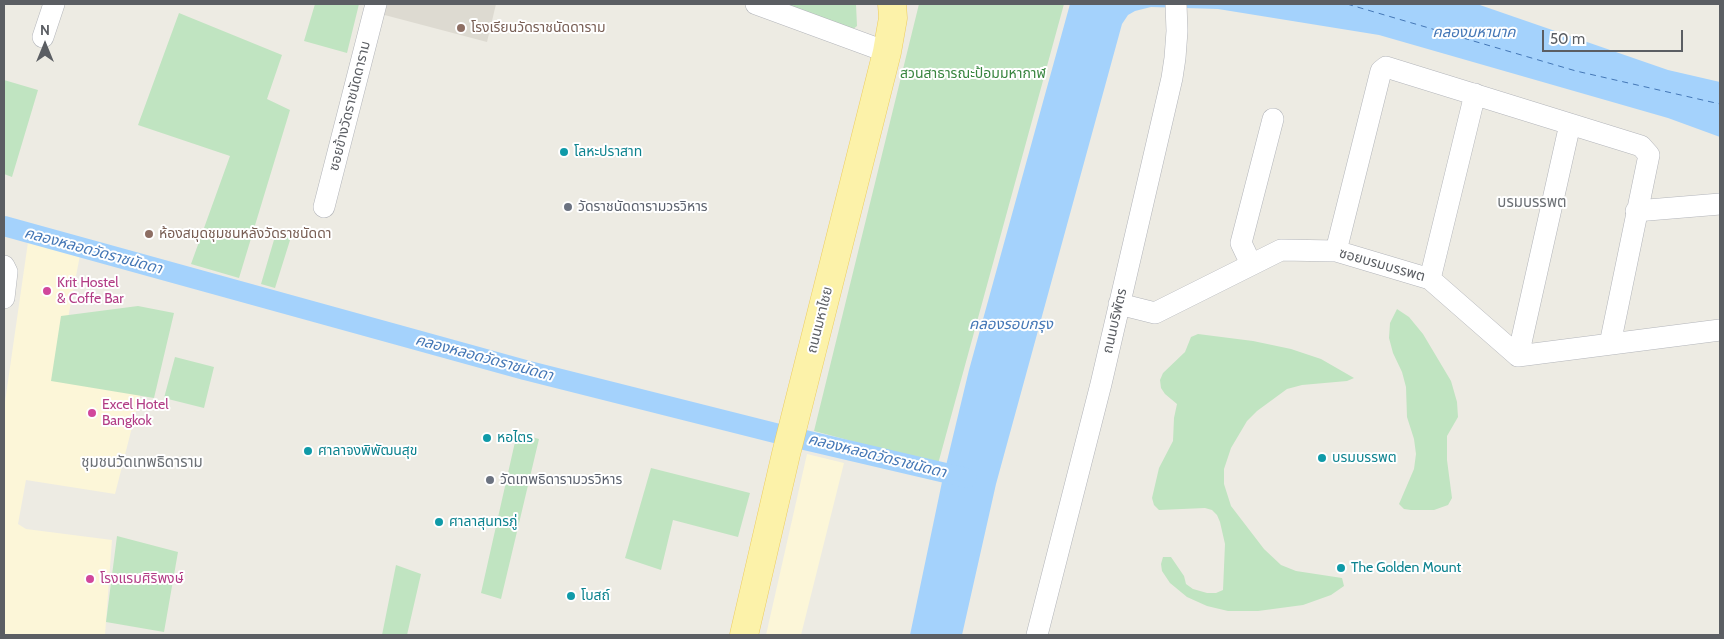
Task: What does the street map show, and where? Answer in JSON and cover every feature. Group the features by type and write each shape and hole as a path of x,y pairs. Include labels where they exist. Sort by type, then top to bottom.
{"main road":[{"name":"ถนนมหาไชย","path":"744,635 790,438 887,52 892,4"}],"street":[{"path":"43,37 54,4"},
{"name":"ซอยข้างวัดราชนัดดาราม","path":"324,207 376,4"},
{"path":"756,4 887,52"},
{"name":"ถนนบริพัตร","path":"1037,635 1101,384 1172,78 1177,31 1176,8"},
{"path":"1336,251 1381,71 1384,68 1389,67 1641,146 1649,155 1636,210 1610,344"},
{"path":"1430,279 1475,94"},
{"path":"1251,264 1241,243 1273,119"},
{"path":"1570,124 1518,356 1720,330"},
{"path":"1636,210 1720,204"},
{"name":"ซอยบรมบรรพต","path":"1119,304 1155,314 1281,250 1336,251 1430,279 1518,356"},
{"path":"4,266 7,272 4,298"}],"shaded area":[{"name":"โรงเรียนวัดราชนัดดาราม","path":"380,4 496,4 487,42 377,13"},
{"path":"28,242 80,255 58,371 142,388 115,494 26,480 18,524 26,529 112,540 105,635 4,635 4,409"},
{"path":"807,454 844,463 801,635 766,635"}],"green space":[{"path":"315,4 359,4 347,53 304,41"},
{"path":"782,4 856,4 857,26 852,30"},
{"name":"สวนสาธารณะป้อมมหากาฬ","path":"919,4 1064,4 938,464 814,431"},
{"path":"179,13 282,55 267,99 290,110 239,278 191,264 230,156 138,125"},
{"path":"4,80 38,90 12,177 4,174"},
{"path":"276,233 291,237 275,288 261,284"},
{"path":"138,306 174,313 154,398 51,381 61,316"},
{"path":"1397,309 1409,317 1423,334 1451,381 1457,402 1458,417 1447,436 1447,460 1452,498 1448,505 1434,510 1404,509 1399,504 1414,469 1416,454 1414,439 1407,417 1406,387 1389,338 1390,323"},
{"path":"1198,334 1253,341 1291,349 1321,359 1354,378 1347,381 1302,385 1287,389 1257,411 1247,421 1231,448 1224,469 1224,484 1231,506 1264,549 1281,565 1296,571 1342,578 1344,586 1331,595 1303,605 1258,611 1228,611 1207,606 1187,597 1170,583 1162,571 1163,557 1171,557 1184,576 1186,584 1193,589 1207,593 1216,593 1223,590 1225,544 1217,515 1212,510 1205,508 1159,510 1154,505 1152,498 1159,468 1173,441 1177,404 1165,394 1161,388 1160,380 1163,373 1185,352 1191,337"},
{"path":"175,357 214,367 204,408 164,398"},
{"path":"517,433 539,439 501,599 481,593"},
{"path":"651,468 750,493 738,537 673,520 661,570 625,558"},
{"path":"117,536 178,552 164,632 106,622"},
{"path":"396,565 421,574 407,635 382,635"}],"water":[{"name":"คลองรอบกรุง","path":"1070,4 1477,4 1668,70 1720,82 1720,137 1668,118 1379,35 1218,9 1151,7 1128,15 1122,24 996,484 962,635 910,635 942,482 969,370"}],"waterway":[{"name":"คลองหลอดวัดราชนัดดา","path":"4,226 525,370 779,434 967,478"}],"ferry route":[{"path":"1347,4 1576,71 1720,104"}],"place":[{"name":"โรงเรียนวัดราชนัดดาราม","path":"461,28"},
{"name":"โลหะปราสาท","path":"564,152"},
{"name":"วัดราชนัดดารามวรวิหาร","path":"568,207"},
{"name":"ห้องสมุดชุมชนหลังวัดราชนัดดา","path":"149,234"},
{"name":"Krit Hostel & Coffe Bar","path":"47,291"},
{"name":"Excel Hotel Bangkok","path":"92,413"},
{"name":"หอไตร","path":"487,438"},
{"name":"ศาลาจงพิพัฒนสุข","path":"308,451"},
{"name":"บรมบรรพต","path":"1322,458"},
{"name":"วัดเทพธิดารามวรวิหาร","path":"490,480"},
{"name":"ศาลาสุนทรภู่","path":"439,522"},
{"name":"The Golden Mount","path":"1341,568"},
{"name":"โรงแรมศิริพงษ์","path":"90,579"},
{"name":"โบสถ์","path":"571,596"}],"district":[{"name":"บรมบรรพต","path":"1532,203"},
{"name":"ชุมชนวัดเทพธิดาราม","path":"142,463"}],"water label":[{"name":"คลองมหานาค","path":"1474,33"}]}
